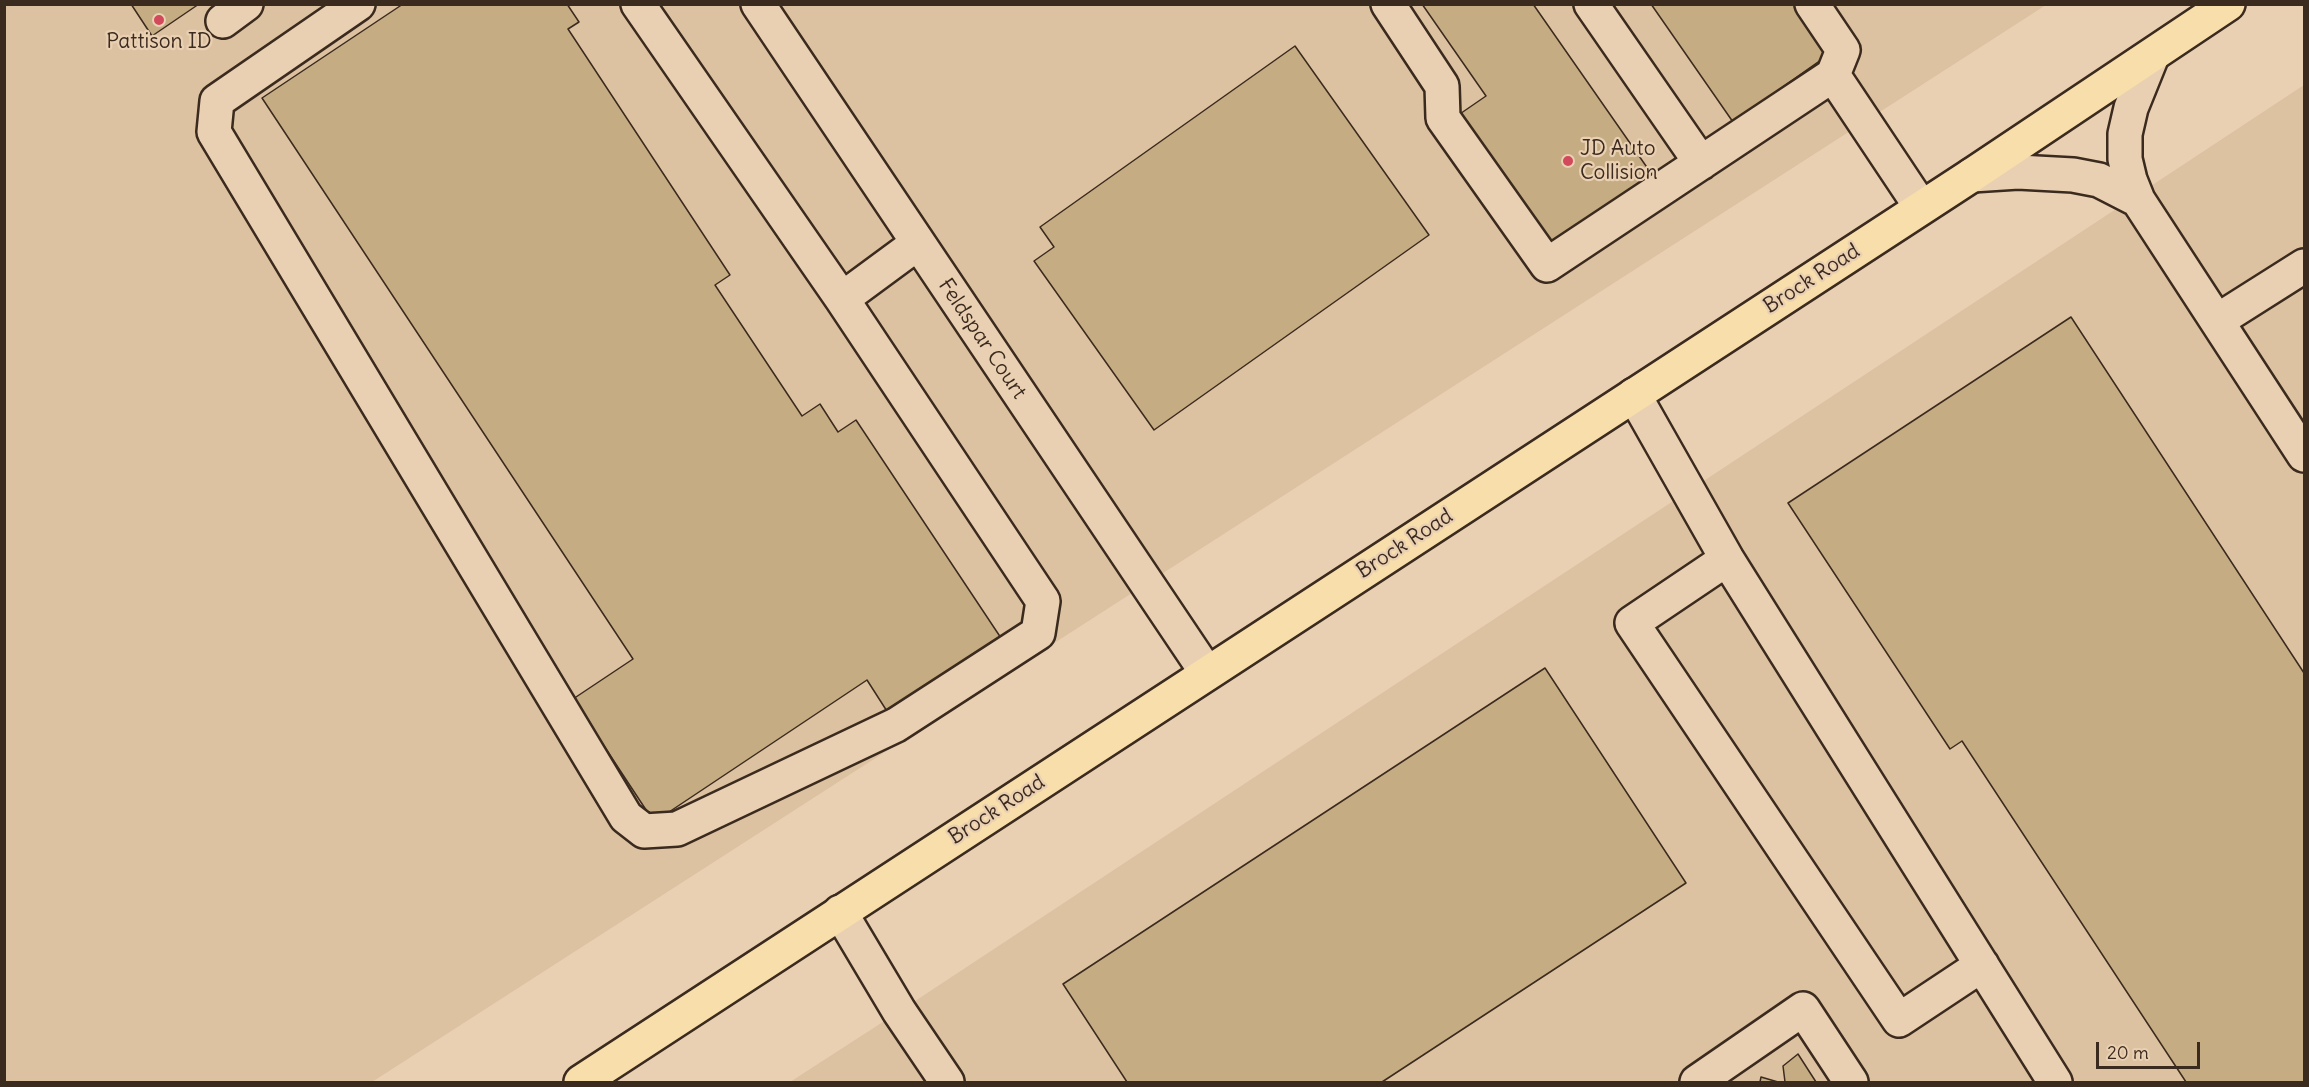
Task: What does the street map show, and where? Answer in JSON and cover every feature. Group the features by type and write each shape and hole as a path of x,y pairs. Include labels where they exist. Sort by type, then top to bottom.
{"main road":[{"name":"Brock Road","path":"581,1083 1972,175 2152,56 2209,10"}],"street":[{"path":"357,4 217,101 214,132 620,808 626,817 644,831 677,829 896,725 1038,633 1043,601 842,298 638,4"},
{"name":"Feldspar Court","path":"758,4 1207,673"},
{"path":"1388,4 1442,86 1443,118 1547,265 1833,75 1843,50 1812,4"},
{"path":"1591,4 1701,163"},
{"path":"2152,56 2131,108 2125,134 2125,159 2130,180 2138,200 2304,455"},
{"path":"1833,75 1922,207"},
{"path":"1972,175 2018,172 2073,175 2114,186 2138,200"},
{"path":"842,298 918,243"},
{"path":"2217,321 2304,266"},
{"path":"1634,395 1727,559 2055,1083"},
{"path":"1727,559 1632,624 1899,1020 1982,965"},
{"path":"840,912 898,1011 947,1083"},
{"path":"1697,1083 1803,1009 1851,1083"}],"shaded area":[{"path":"5,5 2046,5 372,1082 5,1082"},
{"path":"2304,85 2304,1082 790,1082 906,1007"}],"building":[{"name":"Pattison ID","path":"131,4 199,4 152,36"},
{"path":"403,4 567,4 579,22 568,29 730,275 715,285 802,416 820,404 838,432 856,420 1005,644 892,719 867,680 654,822 573,699 633,659 262,98"},
{"path":"1422,4 1533,4 1653,176 1546,251 1454,118 1486,96"},
{"path":"1651,4 1804,4 1835,50 1733,122"},
{"path":"1295,46 1429,235 1154,430 1034,261 1054,247 1040,227"},
{"path":"2071,317 2304,673 2304,1082 2186,1082 1962,741 1950,749 1788,503"},
{"path":"1545,668 1686,883 1382,1082 1127,1082 1063,984"},
{"path":"1798,1054 1816,1082 1785,1082 1783,1066"},
{"path":"1761,1077 1778,1082 1760,1082"}],"place":[{"name":"Pattison ID","path":"159,20"},
{"name":"JD Auto Collision","path":"1568,161"}]}
